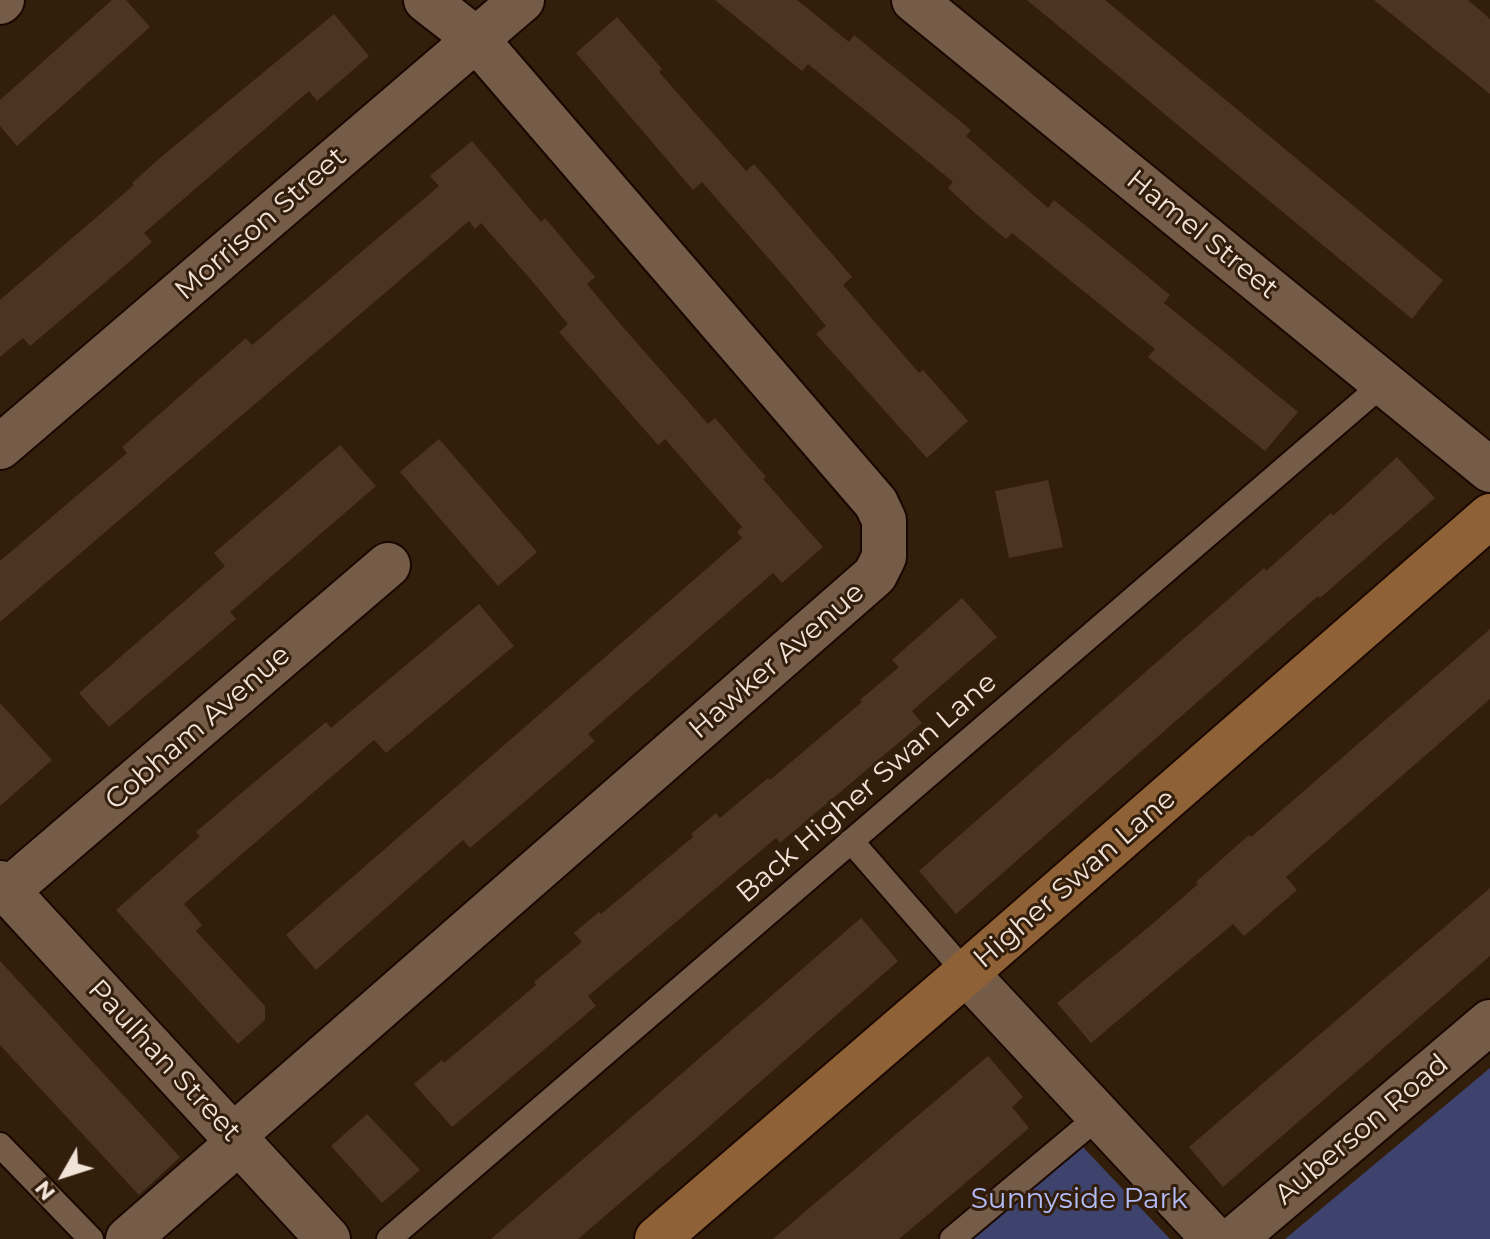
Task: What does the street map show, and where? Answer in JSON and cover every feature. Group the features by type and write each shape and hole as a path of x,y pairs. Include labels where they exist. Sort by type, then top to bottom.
{"street":[{"name":"Hawker Avenue","path":"128,1239 236,1139 875,575 884,557 884,520 876,503 476,39 426,0"},
{"name":"Morrison Street","path":"0,447 522,0"},
{"name":"Hamel Street","path":"914,0 1490,470"},
{"name":"Higher Swan Lane","path":"657,1239 1490,516"},
{"name":"Cobham Avenue","path":"4,887 388,565"},
{"name":"Paulhan Street","path":"4,887 328,1239"},
{"path":"966,973 1214,1239"},
{"name":"Auberson Road","path":"1234,1239 1490,1022"}],"lane":[{"name":"Back Higher Swan Lane","path":"389,1239 1384,383"},
{"path":"851,841 966,973"},
{"path":"952,1239 1099,1116"},
{"path":"0,1145 91,1239"}],"green space":[{"path":"1490,1068 1490,1239 1285,1239"},
{"name":"Sunnyside Park","path":"1082,1146 1170,1239 973,1239"}],"building":[{"path":"112,0 126,0 150,27 17,146 0,126 0,100"},
{"path":"715,0 797,0 849,42 854,35 971,130 966,136 1048,208 1054,200 1170,295 1164,303 1298,412 1265,451 1148,357 1155,349 1012,233 1006,239 976,214 948,188 953,182 886,127 808,64 802,71"},
{"path":"1027,0 1105,0 1443,280 1412,319"},
{"path":"1374,0 1468,0 1490,19 1490,94"},
{"path":"334,14 369,56 317,101 309,91 144,233 152,242 100,287 30,346 23,338 0,357 0,300 134,185 132,183 160,158"},
{"path":"617,17 662,69 659,72 746,171 754,164 852,277 843,285 919,373 923,370 968,421 927,458 816,334 826,326 790,283 702,182 693,190 576,53"},
{"path":"472,141 541,222 545,218 595,277 587,284 622,326 708,424 715,418 823,547 782,583 773,573 588,734 595,741 470,848 463,840 316,970 286,935 742,538 737,532 742,527 665,439 658,445 559,332 568,324 532,281 481,223 475,229 469,221 0,622 0,561 127,453 122,447 246,338 252,345 439,186 430,176"},
{"path":"439,439 537,552 498,586 400,472"},
{"path":"340,445 376,486 230,612 236,619 109,727 79,693 225,566 214,553"},
{"path":"1397,457 1435,498 1320,598 1318,596 956,914 919,871 1264,568 1266,571 1331,513 1333,516"},
{"path":"1048,480 1063,547 1009,558 995,491"},
{"path":"962,598 997,637 912,711 922,723 780,843 776,838 588,996 596,1006 452,1127 414,1084 442,1060 444,1063 582,942 574,933 693,837 691,834 716,813 720,818 768,778 770,780 862,702 860,700 899,667 892,660"},
{"path":"479,604 514,646 386,753 374,740 184,904 202,925 196,931 265,1006 265,1020 238,1044 116,910 200,836 196,832 251,785 326,722 331,728"},
{"path":"1490,629 1490,699 1286,877 1297,890 1244,936 1233,924 1091,1043 1057,1003 1157,920 1249,835 1251,837"},
{"path":"0,703 52,760 0,806"},
{"path":"1490,888 1490,956 1223,1187 1189,1147"},
{"path":"861,918 898,961 695,1139 578,1239 491,1239"},
{"path":"0,961 180,1157 139,1195 0,1045"},
{"path":"988,1056 1023,1097 1012,1107 1029,1128 949,1197 899,1239 773,1239"},
{"path":"367,1114 420,1170 382,1203 331,1146"}]}
